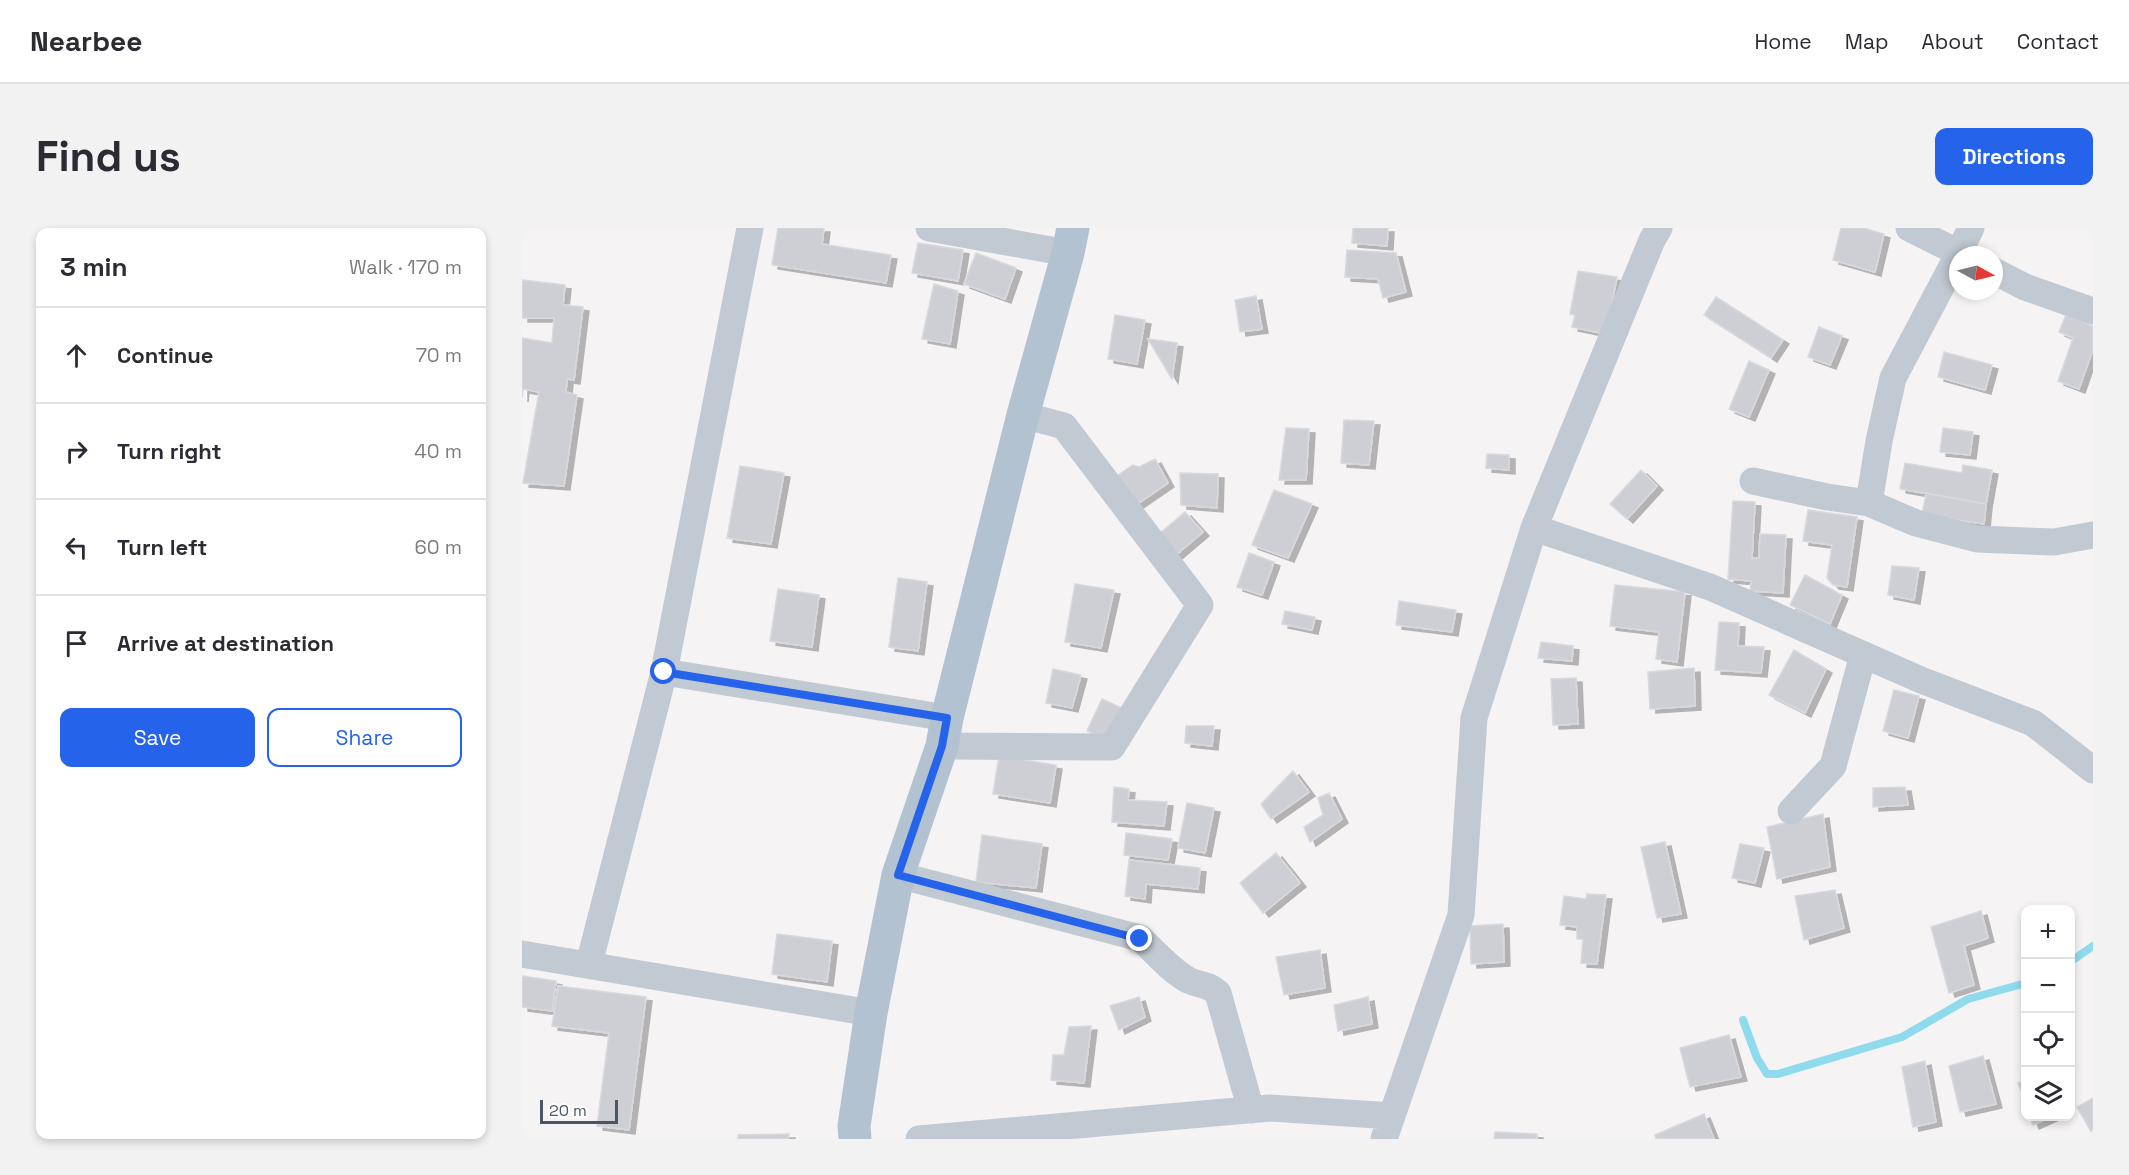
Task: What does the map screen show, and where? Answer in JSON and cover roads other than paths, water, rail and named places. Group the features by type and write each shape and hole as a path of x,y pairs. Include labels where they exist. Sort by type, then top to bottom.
{"main road":[{"path":"855,1139 871,1013 898,875 944,732 1023,415 1070,241"}],"street":[{"path":"590,964 664,672 750,228"},
{"path":"929,228 1070,241"},
{"path":"919,1139 1270,1108 1388,1128 1461,915 1474,718 1534,528 1652,240 1659,228"},
{"path":"1909,228 1949,250"},
{"path":"1963,246 1971,228"},
{"path":"1869,502 1893,378 1949,274"},
{"path":"2003,276 2025,287 2093,311"},
{"path":"664,672 944,732 1113,747 1200,605 1064,426 1023,415"},
{"path":"1753,481 1827,497 1869,502 1916,523 1977,539 2054,542 2093,535"},
{"path":"1534,528 1710,586 1921,680 2033,723 2093,770"},
{"path":"1791,811 1833,766 1863,655"},
{"path":"898,875 1140,939 1189,980 1210,986 1218,993 1251,1110"},
{"path":"522,954 871,1013"}],"waterway":[{"path":"2074,959 2093,946"},
{"path":"1743,1020 1757,1058 1767,1074 1778,1074 1902,1037 1968,999 2021,984"}]}
